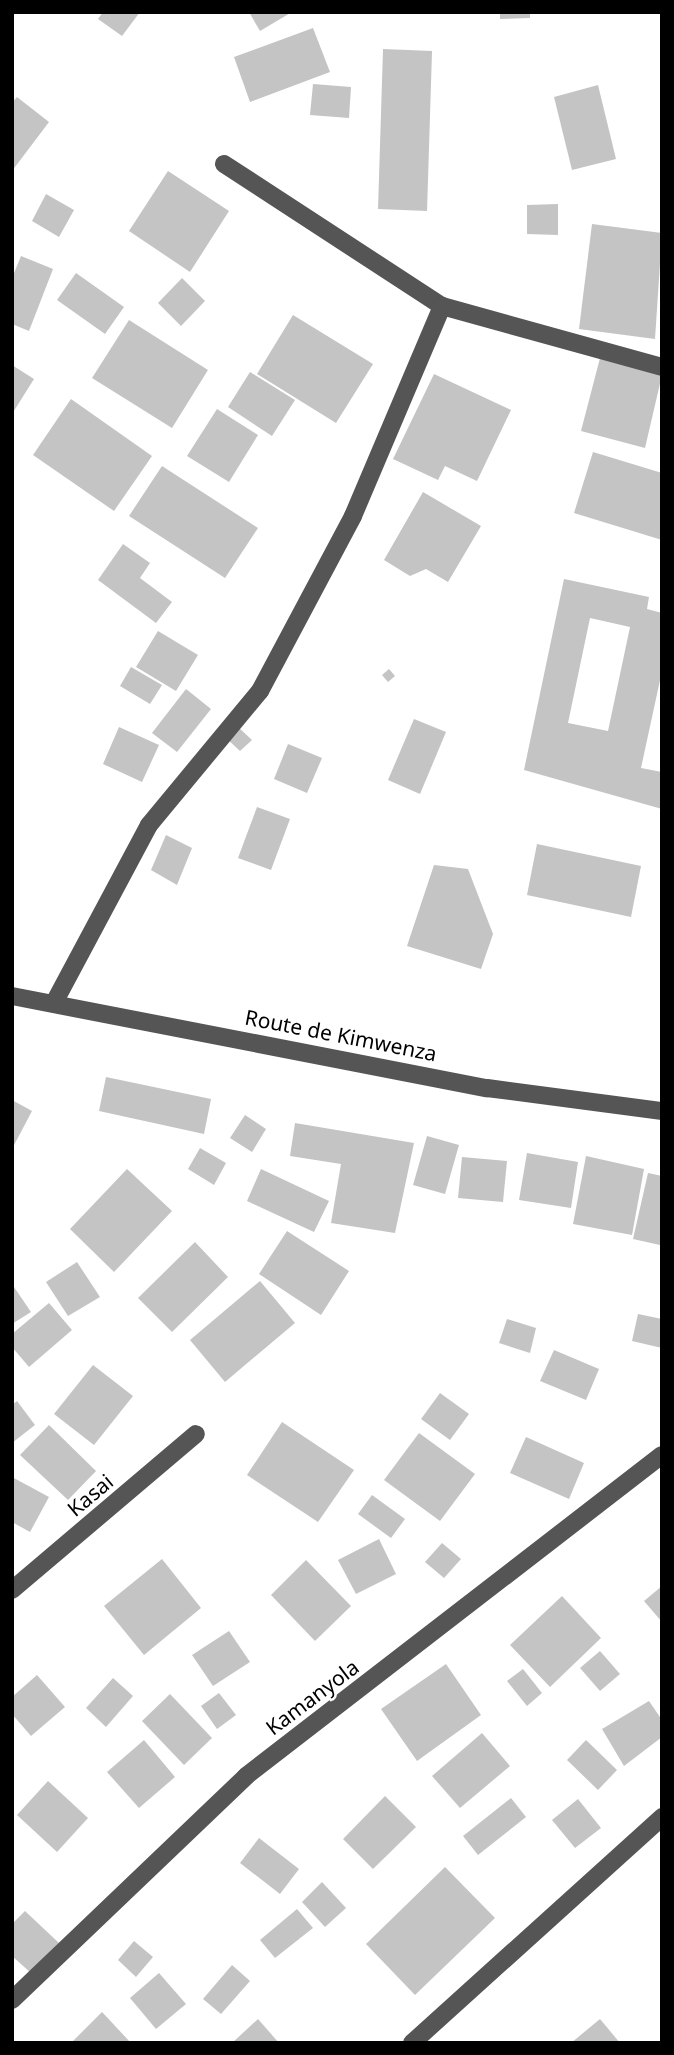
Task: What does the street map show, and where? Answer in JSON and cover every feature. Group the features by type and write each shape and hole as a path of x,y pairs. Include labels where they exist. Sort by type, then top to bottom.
{"street":[{"path":"224,164 442,306 662,368"},
{"path":"54,1003 149,825 261,691 353,516 442,306"},
{"name":"Route de Kimwenza","path":"12,996 486,1088 662,1111"},
{"name":"Kasai","path":"12,1590 196,1434"},
{"name":"Kamanyola","path":"12,2000 246,1776 662,1455"},
{"path":"412,2043 662,1817"}],"building":[{"path":"103,12 140,12 122,36 98,19"},
{"path":"249,12 292,12 260,31"},
{"path":"500,12 530,12 530,18 500,19"},
{"path":"313,28 330,72 250,102 234,57"},
{"path":"383,49 432,51 427,211 378,209"},
{"path":"313,84 351,87 349,118 310,115"},
{"path":"598,85 616,159 572,170 554,97"},
{"path":"17,97 49,122 12,171 12,103"},
{"path":"168,171 229,211 190,272 129,231"},
{"path":"46,194 74,210 59,237 32,221"},
{"path":"558,204 558,235 527,234 527,205"},
{"path":"592,224 662,233 655,339 579,329"},
{"path":"21,256 53,269 29,331 12,324 12,278"},
{"path":"76,273 124,307 105,334 57,300"},
{"path":"182,278 205,301 181,326 158,303"},
{"path":"293,315 373,364 336,423 257,374"},
{"path":"129,320 208,370 172,428 92,378"},
{"path":"600,358 662,375 645,448 581,431"},
{"path":"12,365 34,379 12,414"},
{"path":"250,372 295,400 272,436 228,407"},
{"path":"434,374 511,410 477,481 445,466 438,480 393,459"},
{"path":"71,399 152,456 114,511 33,455"},
{"path":"217,409 258,435 229,482 187,456"},
{"path":"593,452 662,473 662,540 574,513"},
{"path":"162,466 258,528 225,578 129,516"},
{"path":"423,492 481,526 448,582 426,569 410,576 384,560"},
{"path":"123,544 150,563 140,578 172,602 156,623 98,580"},
{"path":"564,579 649,597 647,609 662,613 662,671 641,768 662,772 662,809 524,770","holes":["590,618 630,627 608,731 568,723"]},
{"path":"158,631 198,655 176,691 136,667"},
{"path":"131,667 162,685 150,704 120,686"},
{"path":"389,669 395,676 388,682 382,675"},
{"path":"186,689 211,709 177,752 152,733"},
{"path":"414,719 446,732 420,794 388,780"},
{"path":"237,726 252,740 240,751 226,738"},
{"path":"119,727 159,745 142,782 103,764"},
{"path":"288,744 322,758 307,793 274,779"},
{"path":"257,807 290,819 271,870 238,858"},
{"path":"166,835 192,848 177,885 151,870"},
{"path":"537,844 641,866 631,917 527,895"},
{"path":"434,865 468,869 493,934 481,969 407,946"},
{"path":"106,1077 211,1099 204,1134 99,1111"},
{"path":"12,1100 32,1111 12,1149"},
{"path":"245,1115 266,1129 252,1152 230,1138"},
{"path":"295,1123 414,1143 395,1233 331,1223 341,1164 290,1156"},
{"path":"427,1136 459,1145 445,1194 413,1185"},
{"path":"200,1148 226,1163 214,1185 188,1169"},
{"path":"527,1153 578,1162 571,1208 519,1200"},
{"path":"586,1156 644,1169 632,1235 573,1224"},
{"path":"462,1157 507,1161 503,1202 458,1198"},
{"path":"127,1169 172,1211 114,1272 70,1229"},
{"path":"261,1169 329,1201 314,1232 247,1201"},
{"path":"648,1173 662,1176 660,1245 633,1239"},
{"path":"287,1231 349,1271 321,1315 259,1274"},
{"path":"195,1242 228,1277 172,1332 138,1298"},
{"path":"77,1262 100,1297 68,1316 46,1282"},
{"path":"260,1281 295,1323 225,1382 190,1340"},
{"path":"12,1284 31,1312 12,1324"},
{"path":"49,1303 72,1330 29,1367 12,1347 12,1334"},
{"path":"638,1314 662,1319 662,1348 632,1341"},
{"path":"507,1319 536,1328 530,1353 499,1343"},
{"path":"554,1350 599,1369 586,1400 540,1381"},
{"path":"93,1365 133,1396 94,1445 54,1414"},
{"path":"440,1393 469,1414 450,1440 421,1419"},
{"path":"17,1401 35,1425 12,1443 12,1405"},
{"path":"282,1422 354,1470 318,1522 247,1475"},
{"path":"49,1425 96,1471 68,1500 20,1455"},
{"path":"419,1433 475,1474 440,1521 384,1480"},
{"path":"526,1437 584,1463 569,1499 510,1473"},
{"path":"12,1477 49,1497 30,1532 12,1522"},
{"path":"372,1495 405,1519 391,1538 358,1514"},
{"path":"379,1539 396,1574 356,1594 338,1560"},
{"path":"442,1543 461,1559 444,1578 425,1562"},
{"path":"162,1559 201,1608 144,1655 104,1606"},
{"path":"306,1560 351,1606 315,1641 271,1595"},
{"path":"662,1586 662,1622 644,1601"},
{"path":"562,1596 601,1638 550,1687 510,1645"},
{"path":"229,1631 250,1662 213,1686 192,1655"},
{"path":"600,1651 620,1674 600,1691 580,1668"},
{"path":"446,1664 481,1715 417,1761 381,1709"},
{"path":"523,1669 542,1693 527,1706 507,1681"},
{"path":"37,1675 65,1707 31,1736 12,1714 12,1697"},
{"path":"113,1678 133,1696 106,1727 86,1708"},
{"path":"219,1693 236,1715 217,1729 201,1706"},
{"path":"170,1694 212,1738 184,1765 142,1721"},
{"path":"649,1701 662,1720 662,1737 624,1766 602,1729"},
{"path":"482,1733 510,1766 460,1808 432,1776"},
{"path":"144,1740 175,1777 139,1808 107,1772"},
{"path":"586,1740 617,1770 598,1790 567,1760"},
{"path":"48,1781 88,1818 57,1852 17,1815"},
{"path":"385,1796 416,1827 373,1869 343,1839"},
{"path":"511,1798 526,1817 478,1855 463,1836"},
{"path":"578,1799 601,1828 575,1848 552,1820"},
{"path":"259,1838 299,1869 280,1894 240,1863"},
{"path":"445,1867 495,1918 415,1995 366,1944"},
{"path":"322,1882 346,1908 325,1927 302,1902"},
{"path":"297,1909 313,1928 275,1958 260,1940"},
{"path":"25,1911 59,1943 31,1973 12,1956 12,1924"},
{"path":"134,1941 153,1957 136,1977 118,1960"},
{"path":"232,1965 250,1981 221,2014 203,1999"},
{"path":"159,1973 186,2004 156,2029 130,1998"},
{"path":"102,2012 131,2043 73,2041"},
{"path":"258,2019 279,2043 232,2043"},
{"path":"600,2019 620,2043 571,2043"}]}
